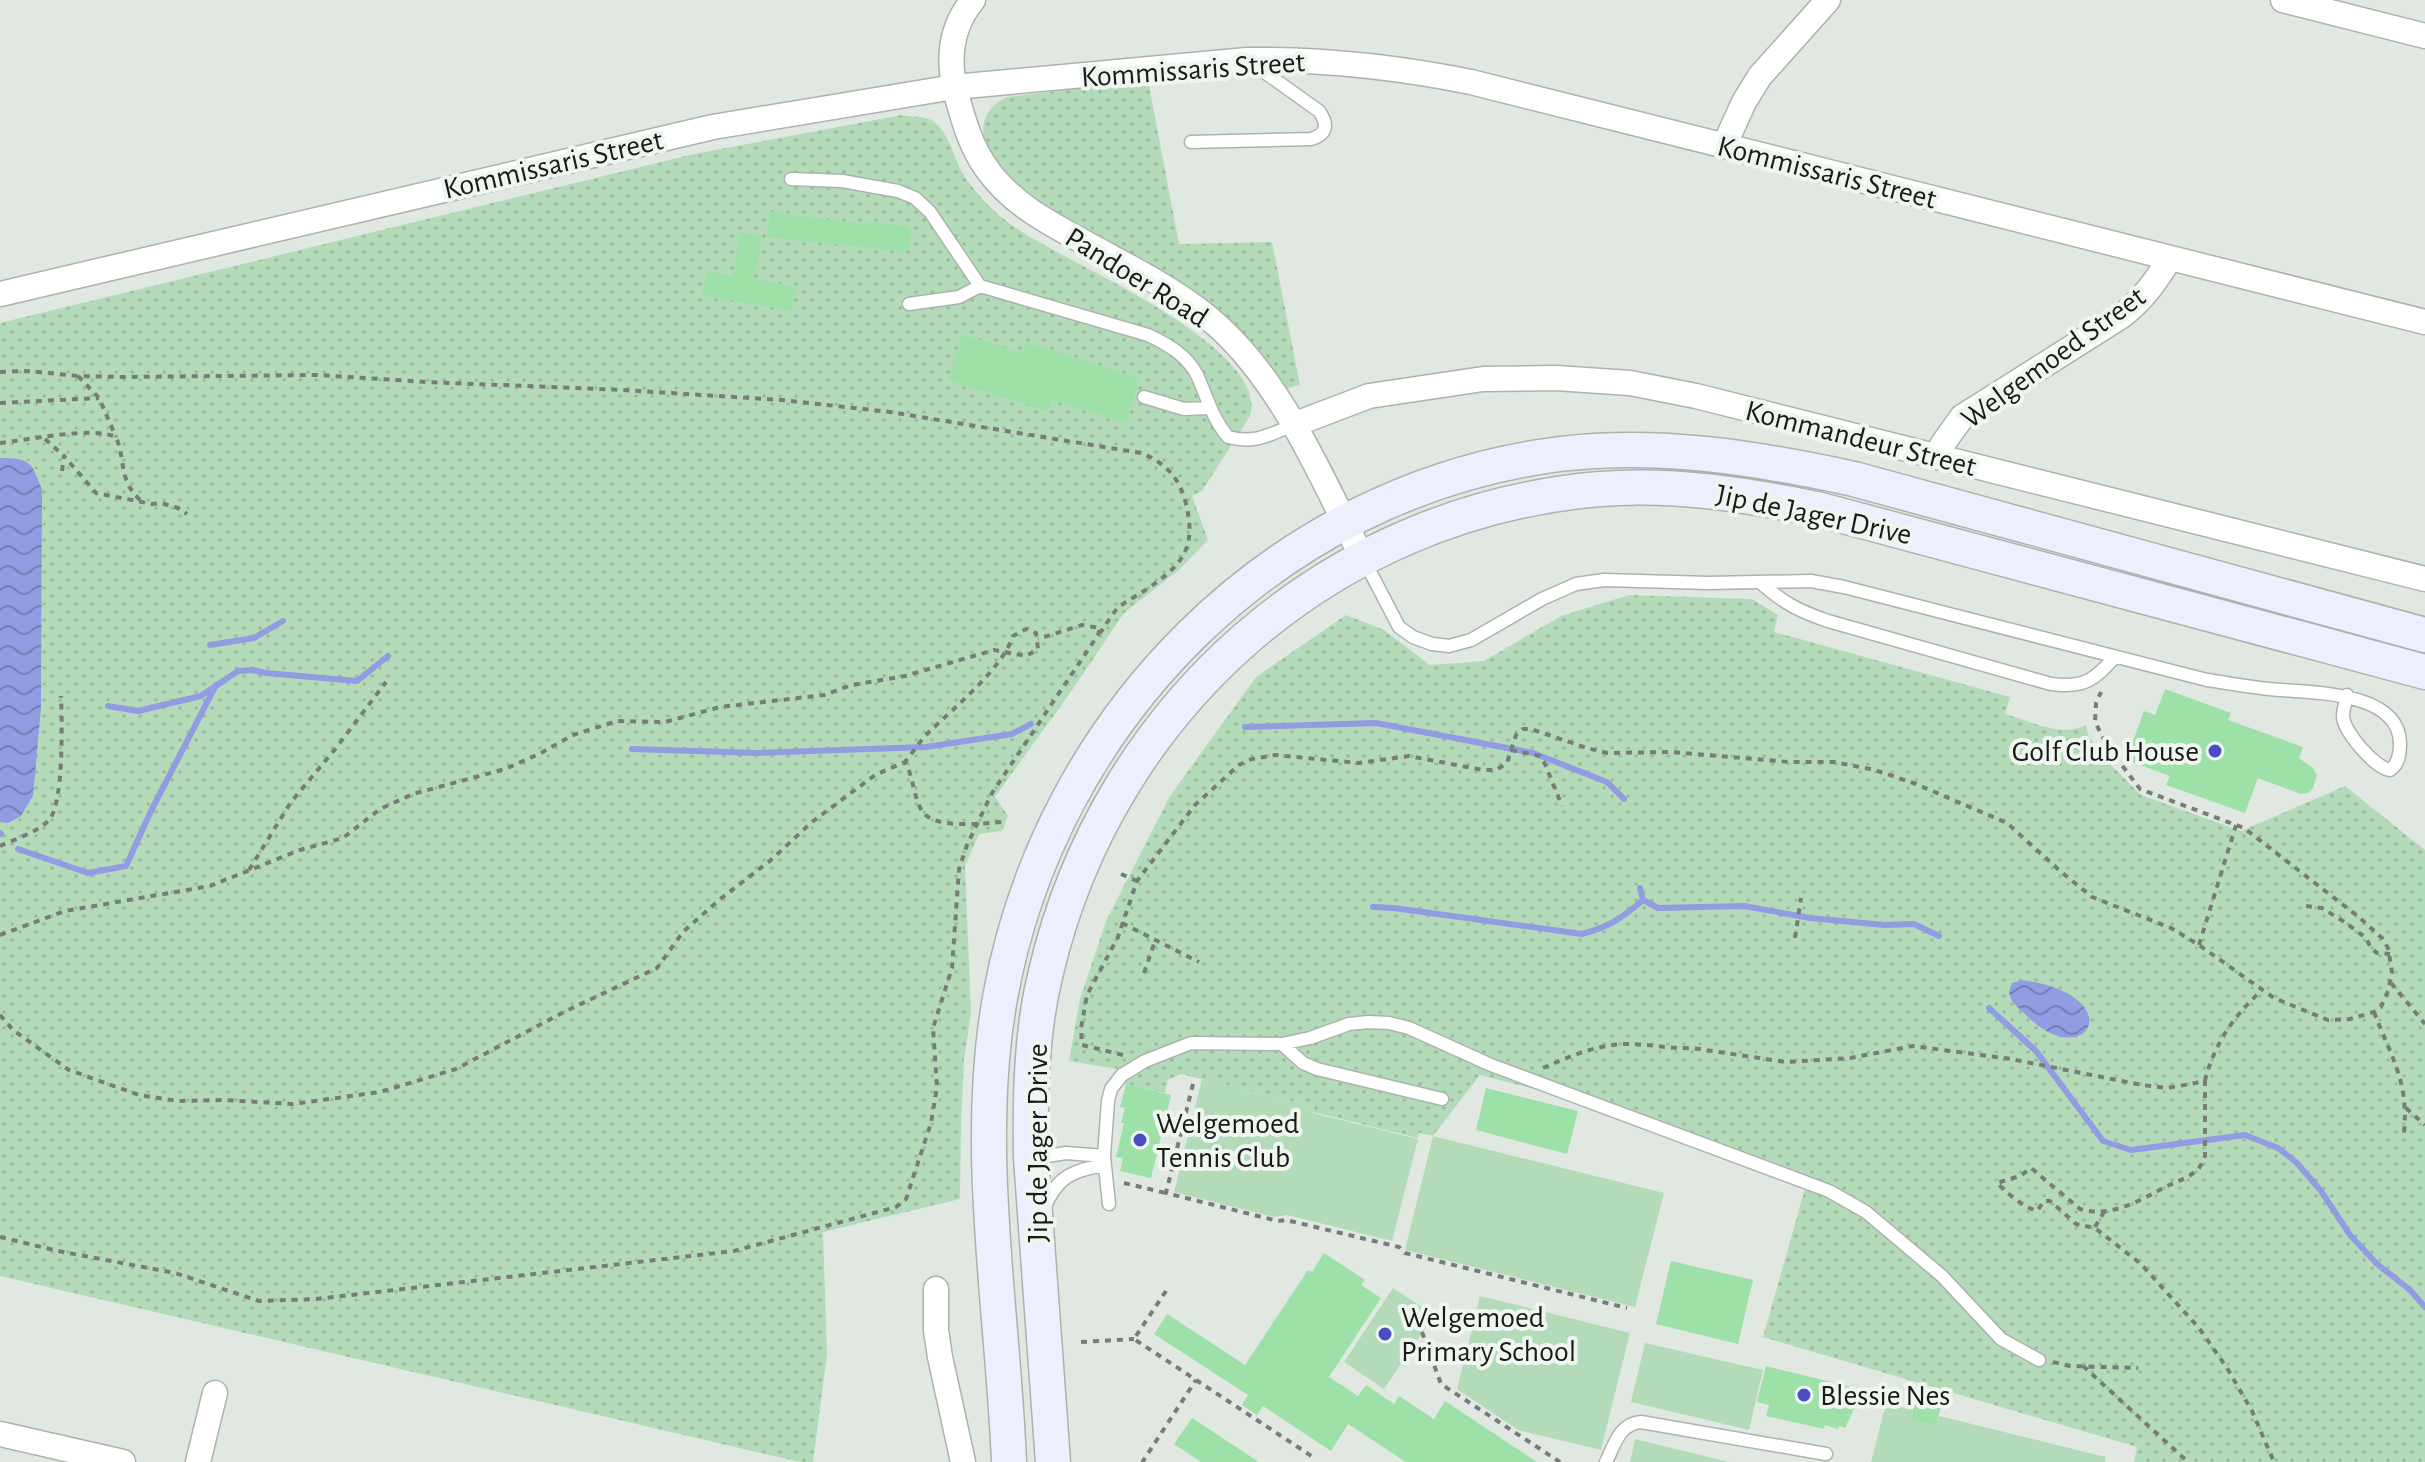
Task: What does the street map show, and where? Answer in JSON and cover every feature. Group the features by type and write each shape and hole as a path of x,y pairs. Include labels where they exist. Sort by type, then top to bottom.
{"main road":[{"name":"Jip de Jager Drive","path":"1008,1424 992,1198 990,1107 995,1030 1011,948 1041,855 1079,778 1129,703 1174,651 1208,618 1267,570 1345,523 1405,494 1521,461 1606,451 1684,451 1781,464 1869,482 2425,635"},
{"name":"Jip de Jager Drive","path":"1053,1462 1036,1236 1046,1141 1034,1053 1045,974 1072,885 1092,837 1115,796 1161,727 1198,684 1230,652 1288,604 1363,559 1458,518 1521,501 1617,488 1727,493 1849,517 2425,672"},
{"path":"1009,1462 1008,1424 1017,1354 1008,1191 1011,1174 1046,1141"}],"street":[{"name":"Pandoer Road","path":"973,0 960,20 952,48 950,73 975,150 1000,186 1041,219 1185,298 1221,329 1256,368 1293,425 1363,559"},
{"path":"1724,146 1760,76 1828,0"},
{"path":"2283,0 2425,36"},
{"name":"Kommissaris Street","path":"0,294 713,127 954,87 1247,60 1335,62 1425,72 1471,82 2425,322"},
{"name":"Welgemoed Street","path":"1937,457 1962,417 2123,315 2141,301 2170,258"},
{"name":"Kommandeur Street","path":"1293,425 1369,396 1483,379 1556,378 1630,383 1696,396 2425,579"},
{"path":"936,1289 936,1330 940,1357 963,1462"},
{"path":"198,1462 215,1393"},
{"path":"0,1434 123,1462"}],"lane":[{"path":"1191,142 1320,137 1325,129 1325,120 1319,111 1247,60"},
{"path":"791,179 874,185 915,198 930,212 980,286 1148,335 1168,344 1196,372 1209,408 1228,437 1244,442 1293,425"},
{"path":"909,304 959,297 980,286"},
{"path":"1144,397 1184,409 1209,408"},
{"path":"1363,559 1399,627 1413,637 1432,644 1449,646 1471,640 1542,599 1576,584 1604,580 1709,583 1811,581 2207,680 2268,689 2347,695 2382,712 2396,728 2400,744 2395,767 2390,770 2377,766 2350,733 2343,716 2347,695"},
{"path":"1760,582 1781,601 1828,621 2051,684 2076,686 2088,682 2115,657"},
{"path":"1109,1204 1105,1166 1111,1089 1122,1075 1150,1059 1191,1043 1282,1044 1349,1024 1389,1023 1409,1028 1491,1065 1829,1191 1866,1212 1942,1276 2001,1339 2039,1360"},
{"path":"1282,1044 1303,1063 1317,1069 1442,1099"},
{"path":"1046,1141 1105,1166"},
{"path":"1036,1236 1047,1199 1060,1182 1069,1174 1083,1169 1105,1166"},
{"path":"1606,1462 1620,1432 1632,1423 1641,1422 1826,1454"}],"path":[{"path":"0,372 28,371 78,376 318,375 782,400 890,412 1141,453 1164,464 1182,488 1190,526 1187,551 1179,563 1119,608 992,793 975,824 959,869 952,968 933,1028 937,1087 931,1123 906,1199 896,1207 734,1251 316,1299 259,1301 175,1273 0,1237"},
{"path":"78,376 99,398 116,437 123,473 132,492 141,501"},
{"path":"0,403 99,398"},
{"path":"0,443 90,432 108,433 116,437"},
{"path":"43,438 64,456 96,493 178,508 187,514"},
{"path":"62,471 64,456"},
{"path":"1038,639 1082,625 1100,628 1098,635"},
{"path":"0,935 65,911 210,886 300,850 343,838 380,809 413,794 505,769 573,735 617,721 665,722 720,707 824,695 852,685 905,676 994,650 1007,651 1026,656 1038,649 1038,639 1036,633 1026,629 1013,636 1007,651 969,695 927,734 905,762 875,775 812,822 683,932 657,968 566,1011 456,1069 380,1092 293,1104 178,1101 139,1095 69,1070 13,1030 0,1015"},
{"path":"1150,1059 1134,1059 1082,1045 1081,1028 1087,995 1118,937 1137,881 1195,805 1239,765 1275,755 1359,763 1409,756 1496,770 1502,768 1511,753 1519,731 1531,729 1607,753 1671,752 1789,762 1834,762 1875,770 1929,789 2007,823 2092,897 2171,928 2261,991 2315,1017 2328,1020 2350,1019 2374,1012 2385,1000 2391,982 2390,954 2382,938 2251,833 2146,792 2137,784 2108,747 2095,722 2096,703 2103,686 2099,674"},
{"path":"248,872 291,802 386,682"},
{"path":"0,846 47,823 55,812 61,696"},
{"path":"1511,753 1540,756 1562,806"},
{"path":"905,762 912,774 922,810 928,818 944,823 1003,822"},
{"path":"2199,945 2236,825"},
{"path":"1121,874 1137,881"},
{"path":"1795,938 1801,898"},
{"path":"2306,906 2322,908 2355,929 2377,953 2390,954"},
{"path":"1122,923 1199,962"},
{"path":"1144,973 1155,941"},
{"path":"2391,982 2425,1024"},
{"path":"2261,991 2240,1011 2216,1046 2205,1080 2205,1156 2200,1167 2147,1198 2104,1212 2080,1209 2031,1168 2020,1176 1997,1183 2033,1210 2037,1211 2044,1201 2050,1201 2076,1224 2095,1228 2141,1264 2199,1328 2227,1368 2252,1411 2274,1462"},
{"path":"2374,1012 2396,1064 2406,1108 2404,1133"},
{"path":"1535,1071 1582,1051 1629,1044 1692,1048 1786,1062 1850,1058 1913,1046 2167,1088 2205,1080"},
{"path":"1166,1193 1193,1084"},
{"path":"2406,1108 2425,1125"},
{"path":"1105,1166 1166,1193 1399,1247 1405,1253 1627,1308"},
{"path":"2095,1228 2104,1212"},
{"path":"1134,1339 1166,1291"},
{"path":"1422,1332 1441,1384 1560,1462"},
{"path":"1081,1342 1134,1339 1316,1459"},
{"path":"2070,1366 2138,1368"},
{"path":"2083,1366 2188,1462"},
{"path":"1145,1462 1196,1380"}],"green space":[{"path":"1148,80 1179,244 1272,242 1300,385 1285,389 1274,373 1181,284 1039,203 1014,183 995,161 984,136 988,112 1007,97"},
{"path":"902,115 924,118 937,124 967,179 1003,219 1150,303 1212,346 1236,370 1249,393 1250,416 1202,491 1192,496 1208,540 1180,569 1124,613 995,797 1008,816 1002,831 979,834 965,866 971,1013 964,1060 960,1199 823,1232 827,1354 813,1462 800,1462 0,1276 0,323 694,154"},
{"path":"1629,595 1752,599 1778,615 1774,632 2010,697 2005,714 2035,724 2067,730 2086,725 2100,754 2141,795 2241,831 2345,786 2425,850 2425,1462 2134,1462 2137,1447 1763,1337 1808,1178 1674,1126 1480,1075 1433,1136 1419,1133 1418,1138 1313,1112 1314,1107 1181,1074 1168,1080 1165,1093 1126,1084 1118,1069 1069,1061 1080,999 1106,921 1170,796 1256,677 1346,615 1384,630 1430,665 1484,661 1561,616"},
{"path":"1202,1079 1314,1107 1313,1113 1418,1139 1392,1241 1287,1215 1274,1217 1174,1192"},
{"path":"1433,1136 1664,1193 1635,1307 1405,1250"},
{"path":"1393,1288 1434,1315 1384,1389 1344,1362"},
{"path":"1480,1296 1630,1333 1601,1450 1518,1430 1457,1389"},
{"path":"1645,1343 1763,1370 1749,1430 1631,1402"},
{"path":"1886,1403 1913,1410 1911,1420 1936,1426 1939,1416 2106,1457 2105,1462 1871,1462"},
{"path":"1635,1439 1729,1462 1630,1462"}],"water":[{"path":"0,458 18,459 28,464 42,490 41,708 33,796 21,816 8,823 0,822"},
{"path":"2023,980 2057,989 2078,1001 2088,1014 2088,1026 2081,1035 2067,1038 2049,1032 2028,1017 2009,993 2012,983"}],"building":[{"path":"770,212 911,227 908,252 767,237"},
{"path":"740,233 762,237 754,279 796,287 792,311 702,295 707,271 733,276"},
{"path":"962,334 1023,353 1026,342 1140,378 1126,423 1052,400 1048,411 948,380"},
{"name":"Golf Club House","path":"2165,689 2231,713 2228,720 2303,747 2299,758 2317,775 2313,788 2301,794 2258,778 2245,813 2166,785 2170,776 2129,761 2131,756 2128,755 2144,711 2155,715"},
{"name":"Welgemoed Tennis Club","path":"1126,1084 1171,1095 1151,1178 1120,1171 1123,1158 1116,1157 1124,1123 1121,1123 1125,1108 1120,1107"},
{"path":"1486,1088 1578,1111 1567,1154 1476,1130"},
{"path":"1324,1253 1365,1280 1361,1285 1381,1298 1329,1377 1358,1396 1366,1385 1394,1404 1399,1396 1434,1419 1445,1401 1537,1462 1406,1462 1348,1424 1331,1451 1263,1406 1257,1415 1242,1405 1248,1395 1154,1334 1167,1314 1245,1365 1308,1270 1312,1272"},
{"path":"1671,1261 1753,1280 1738,1344 1656,1324"},
{"name":"Blessie Nes","path":"1766,1366 1851,1387 1846,1405 1855,1407 1845,1428 1825,1425 1824,1429 1766,1416 1769,1405 1757,1402"},
{"path":"1915,1400 1941,1406 1936,1426 1911,1420"},
{"path":"1192,1418 1259,1462 1201,1462 1174,1444"}],"waterway":[{"path":"210,645 254,638 283,621"},
{"path":"108,706 138,711 201,696 238,671 357,681 388,656"},
{"path":"18,849 88,873 126,866 216,685"},
{"path":"1245,727 1376,723 1533,753 1607,782 1624,799"},
{"path":"632,749 758,753 926,747 1012,734 1031,724"},
{"path":"1640,888 1643,900 1658,908 1744,906 1810,918 1884,925 1914,924 1939,936"},
{"path":"1373,907 1582,934 1615,921 1643,900"},
{"path":"1989,1008 2036,1051 2103,1141 2131,1150 2245,1135 2278,1148 2296,1162 2321,1191 2350,1235 2425,1307"}],"place":[{"name":"Golf Club House","path":"2215,751"},
{"name":"Welgemoed Tennis Club","path":"1140,1140"},
{"name":"Welgemoed Primary School","path":"1385,1334"},
{"name":"Blessie Nes","path":"1804,1395"}]}
